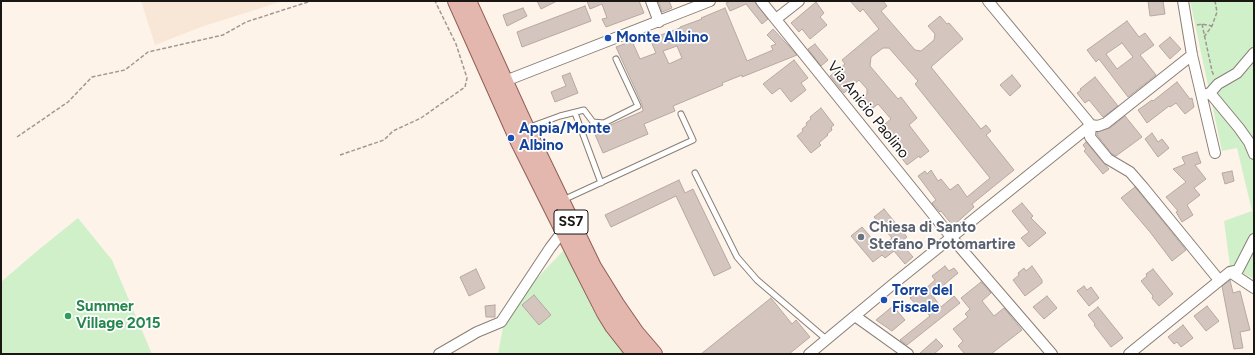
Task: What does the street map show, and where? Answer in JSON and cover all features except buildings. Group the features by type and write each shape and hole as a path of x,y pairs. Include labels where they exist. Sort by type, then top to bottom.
{"main road":[{"name":"SS7","path":"456,1 499,83 526,128 593,267 628,322 654,354"},
{"name":"SS7","path":"468,1 499,83 519,142 605,313 634,354"}],"street":[{"path":"651,1 659,22"},
{"path":"499,83 710,1"},
{"name":"Via Anicio Paolino","path":"761,1 952,238 1052,354"},
{"path":"776,19 798,1"},
{"path":"988,1 1091,125 1098,126 1106,123 1192,55"},
{"path":"1182,1 1192,55 1206,94 1215,153"},
{"path":"1206,94 1218,84 1237,73 1254,54"},
{"path":"1206,94 1239,128 1249,142 1254,154"},
{"path":"809,354 1091,125"},
{"path":"1091,125 1090,137 1108,159 1130,172 1219,280"},
{"path":"439,354 477,332 501,322 522,289 563,231"},
{"path":"1129,354 1219,280 1230,272 1238,270 1254,239"},
{"path":"1230,272 1254,288"},
{"path":"855,316 908,354"}],"lane":[{"path":"526,128 560,116 584,110 593,122 604,123 638,106 616,59"},
{"path":"575,113 600,183"},
{"path":"561,201 693,140 681,114"},
{"path":"695,173 737,257 757,280 826,340"}],"path":[{"path":"17,137 68,102 92,77 126,70 148,52 223,35 246,22 311,1"},
{"path":"340,155 384,140 393,131 421,118 465,87 467,78 456,44 435,1"},
{"path":"1204,38 1212,26 1218,12 1215,1"},
{"path":"1187,26 1202,24 1212,26"},
{"path":"1202,24 1212,71 1218,84"}],"shaded area":[{"path":"141,1 283,1 201,27 155,45"}],"green space":[{"path":"1190,1 1254,1 1254,279 1230,266 1224,221 1252,211 1237,148 1222,151"},
{"name":"Summer Village 2015","path":"78,218 112,260 152,354 1,354 1,282"},
{"path":"564,250 625,354 498,354 503,327 520,296"}],"place":[{"name":"Monte Albino","path":"608,38"},
{"name":"Appia/Monte Albino","path":"511,138"},
{"name":"Chiesa di Santo Stefano Protomartire","path":"861,237"},
{"name":"Torre del Fiscale","path":"884,300"},
{"name":"Summer Village 2015","path":"68,316"}]}
